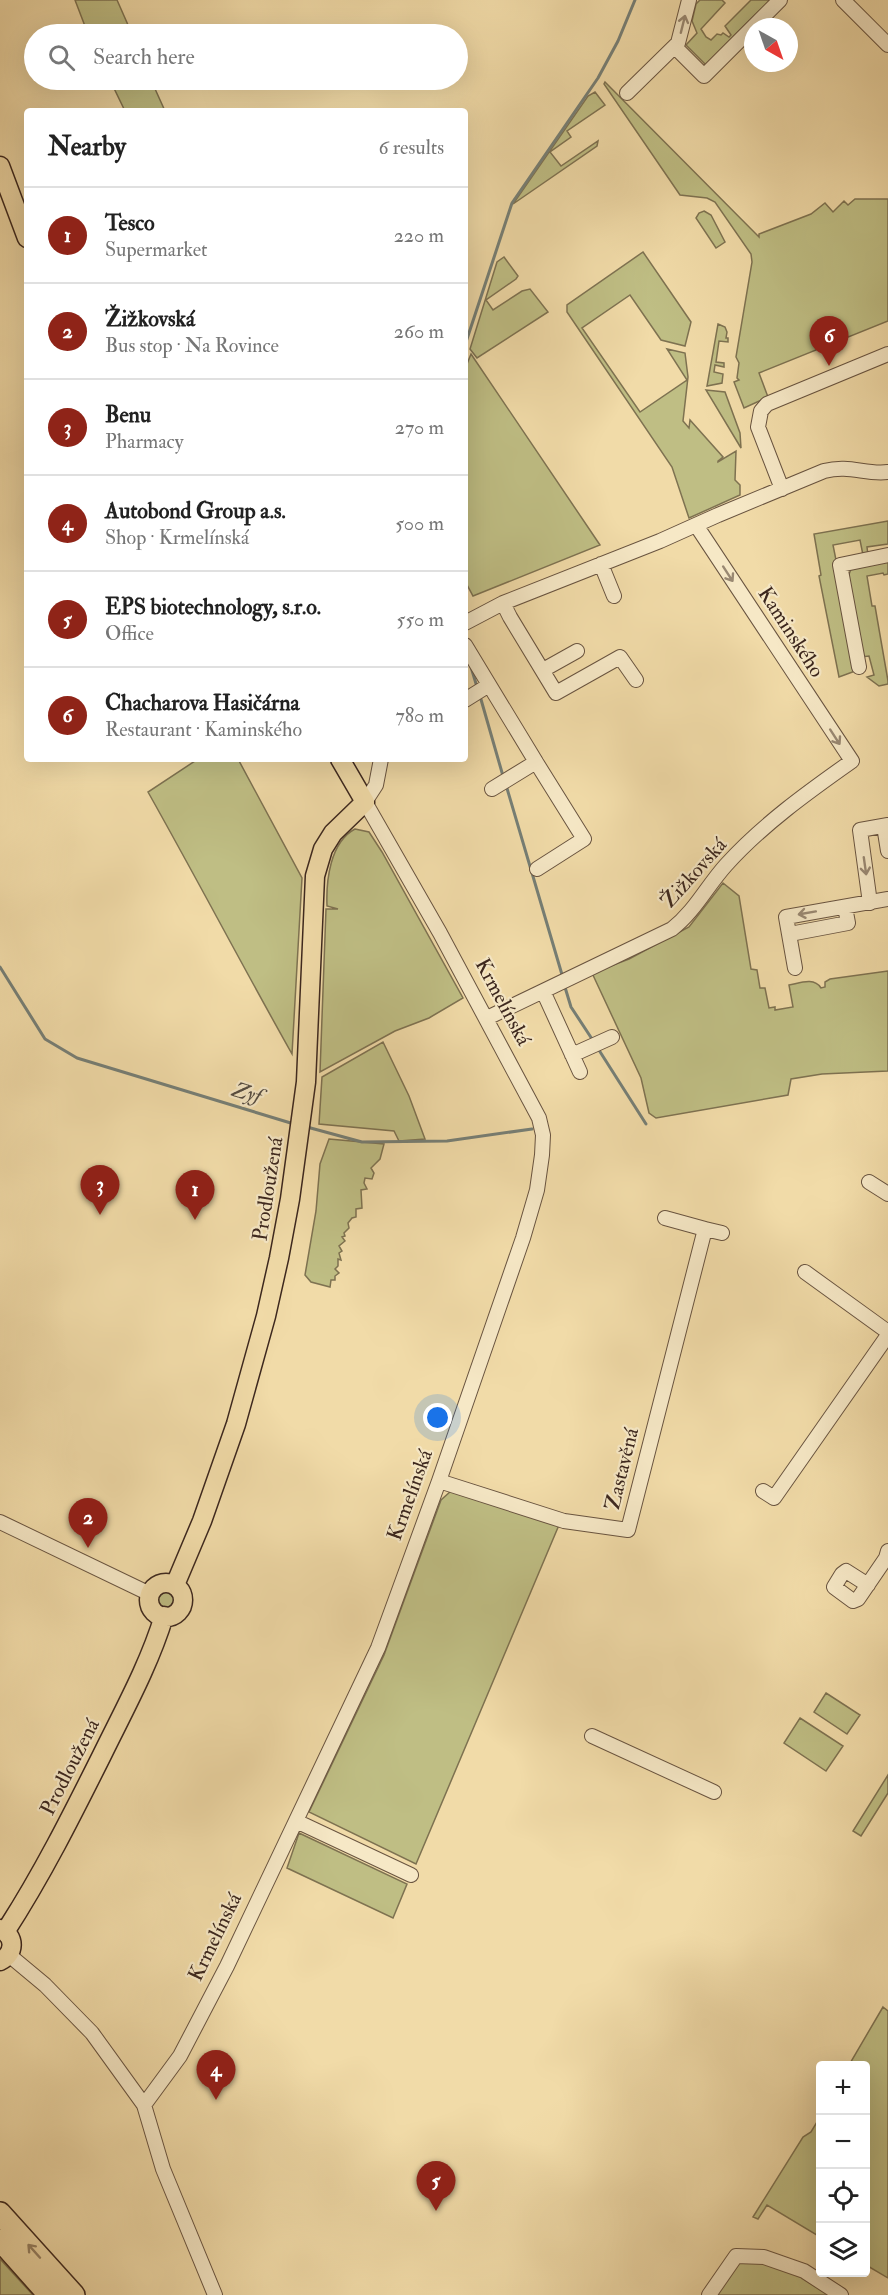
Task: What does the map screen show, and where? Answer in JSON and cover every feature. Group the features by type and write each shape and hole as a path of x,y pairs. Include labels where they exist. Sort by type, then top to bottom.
{"highway":[{"path":"0,2213 74,2295"},
{"path":"0,2240 49,2295"}],"main road":[{"path":"0,166 24,230"},
{"name":"Krmelínská","path":"342,762 365,802"},
{"name":"Prodloužená","path":"175,1585 214,1488 250,1375 279,1258 299,1140 309,1047 315,876 322,849 333,833 365,802"},
{"path":"162,1583 175,1585 182,1593 182,1605 176,1613 164,1616 157,1614 151,1607 150,1594 162,1583"},
{"name":"Prodloužená","path":"3,1930 51,1855 81,1798 138,1681 164,1616"},
{"path":"3,1930 12,1942 4,1958"}],"street":[{"path":"627,93 675,47 680,39 690,0"},
{"path":"762,18 780,0"},
{"path":"843,0 888,45"},
{"path":"675,47 704,76 744,36"},
{"path":"782,489 758,427 761,411 767,404 888,354"},
{"path":"468,621 503,603 660,542 782,489 837,468 888,472"},
{"name":"Kaminského","path":"696,525 852,761"},
{"path":"859,667 840,565 888,555"},
{"path":"601,564 615,596"},
{"path":"503,603 556,693 618,651 636,680"},
{"path":"468,650 584,840 537,869"},
{"path":"543,670 577,651"},
{"path":"468,698 489,685"},
{"name":"Žižkovská","path":"487,1018 672,929 688,916 726,865 757,836 811,790 852,761"},
{"path":"365,802 376,785 380,762"},
{"path":"492,789 536,762"},
{"name":"Krmelínská","path":"144,2106 180,2056 227,1966 378,1648 439,1481 523,1238 537,1190 543,1135 539,1118 487,1018 365,802"},
{"path":"870,903 860,830 886,826 888,850"},
{"path":"795,968 786,917 888,900"},
{"path":"543,991 580,1072"},
{"path":"572,1055 612,1037"},
{"path":"869,1182 888,1194"},
{"path":"665,1218 722,1233"},
{"name":"Zastavěná","path":"439,1481 564,1521 628,1530 705,1229"},
{"path":"763,1491 774,1498 888,1334 804,1272"},
{"path":"0,1522 150,1594"},
{"path":"868,1585 886,1558 888,1551"},
{"path":"592,1736 714,1792"},
{"path":"296,1821 411,1875"},
{"path":"4,1958 45,1985 92,2033 144,2106 163,2169 215,2295"},
{"path":"709,2295 736,2256 764,2257 804,2271 841,2295"}],"shaded area":[{"path":"75,0 117,0 128,24 84,24"},
{"path":"700,0 722,0 725,3 701,29 711,40 717,34 723,33 729,37 731,35 725,26 751,0 774,0 756,18 744,18 744,30 707,66 686,45 697,33 692,21 696,4"},
{"path":"605,82 759,237 759,234 811,214 825,203 833,212 844,201 848,205 855,199 888,199 888,321 759,373 768,397 744,408 734,382 739,380 737,378 739,363 736,357 752,262 751,254 715,202 707,198 680,195 604,84"},
{"path":"115,90 156,90 164,108 124,108"},
{"path":"595,92 605,105 567,131 571,137 550,152 561,166 598,141 597,146 513,204 588,96"},
{"path":"704,211 711,215 725,242 716,248 696,218"},
{"path":"643,252 691,322 685,346 661,340 630,295 582,328 640,412 687,380 667,349 685,353 688,377 683,421 689,428 690,420 723,457 718,462 736,451 735,480 740,485 740,495 689,518 672,467 567,312 567,305"},
{"path":"504,257 518,276 486,300 493,310 522,291 530,289 548,312 477,358 470,349 497,262"},
{"path":"718,324 725,327 726,338 728,338 728,342 719,341 716,362 724,363 724,367 715,365 714,372 723,374 722,383 707,386"},
{"path":"471,354 600,545 473,596 468,587 468,362"},
{"path":"706,390 725,392 740,433 741,448"},
{"path":"888,521 888,544 867,547 868,555 863,555 860,540 833,545 858,670 839,677 819,576 821,575 814,534"},
{"path":"888,560 888,574 867,576 872,606 875,606 888,681 888,684 879,686 867,677 874,675 869,656 861,657 848,577 851,569"},
{"path":"193,762 240,762 302,878 292,1054 148,792"},
{"path":"355,829 369,832 382,852 463,998 429,1018 395,1031 320,1072 326,909 338,909 327,906 327,885 335,852 340,843"},
{"path":"723,883 739,896 751,969 757,970 760,988 765,988 769,1008 775,1007 775,1010 793,1007 789,985 811,982 821,988 825,987 825,982 830,979 888,971 888,1071 822,1074 791,1079 788,1095 656,1118 649,1113 641,1078 592,973 629,959 689,927"},
{"path":"383,1042 409,1096 425,1139 399,1141 394,1131 319,1124 322,1077"},
{"path":"329,1139 384,1144 380,1159 371,1168 374,1173 372,1179 365,1178 364,1183 367,1189 361,1190 362,1208 356,1209 356,1217 348,1223 349,1228 342,1237 345,1241 339,1246 342,1251 339,1253 341,1260 338,1259 338,1266 335,1269 339,1273 335,1276 335,1280 331,1280 330,1287 311,1282 305,1275 316,1211 320,1164"},
{"path":"451,1491 559,1525 416,1864 309,1812 384,1655 441,1500"},
{"path":"162,1591 170,1591 175,1596 173,1607 162,1609 157,1604 157,1596"},
{"path":"826,1693 860,1715 847,1734 814,1712"},
{"path":"800,1718 843,1746 826,1771 784,1743"},
{"path":"888,1775 888,1793 861,1836 853,1831"},
{"path":"299,1833 407,1884 393,1918 287,1868"},
{"path":"883,2007 888,2011 888,2278 870,2267 870,2061 851,2061"},
{"path":"816,2124 816,2235 767,2205 758,2219 753,2217 803,2137 811,2132"},
{"path":"0,2259 33,2295 0,2295"},
{"path":"748,2261 784,2267 830,2292 828,2295 714,2295 737,2264"}],"waterway":[{"path":"468,336 512,203 598,78 618,41 635,0"},
{"path":"471,667 477,687"},
{"path":"480,696 503,776"},
{"path":"506,785 563,978"},
{"name":"Zyf","path":"0,967 45,1039 77,1058 294,1124"},
{"path":"564,984 571,1007 594,1042"},
{"path":"597,1047 646,1124"},
{"name":"Zyf","path":"307,1127 362,1142 447,1141 532,1129"}],"place":[{"name":"Chacharova Hasičárna","path":"829,366"},
{"name":"Benu","path":"100,1215"},
{"name":"Tesco","path":"195,1220"},
{"name":"Žižkovská","path":"88,1548"},
{"name":"Autobond Group a.s.","path":"216,2100"},
{"name":"EPS biotechnology, s.r.o.","path":"436,2211"}]}
